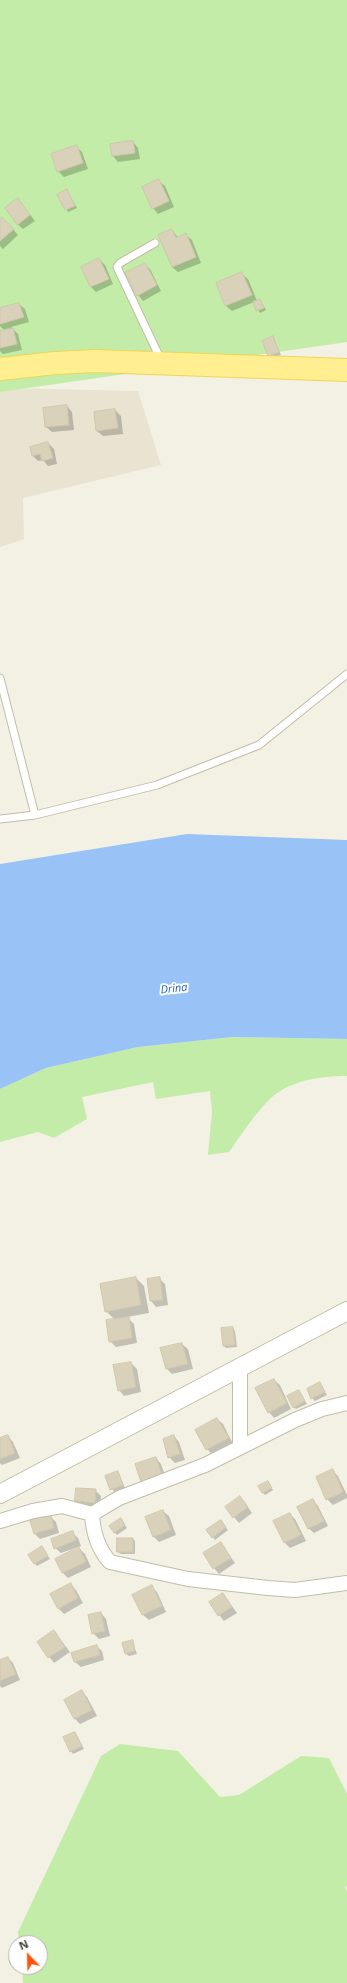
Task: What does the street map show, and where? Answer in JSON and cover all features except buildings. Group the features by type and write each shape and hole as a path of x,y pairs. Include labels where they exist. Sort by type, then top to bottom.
{"main road":[{"path":"0,369 55,362 95,361 347,370"}],"street":[{"path":"0,1494 347,1311"},
{"path":"240,1367 240,1446"},
{"path":"0,1521 33,1510 62,1506 92,1514 119,1498 205,1465 240,1446 315,1412 347,1403"},
{"path":"92,1514 93,1532 101,1553 110,1562 188,1579 268,1588 295,1590 347,1582"}],"lane":[{"path":"155,243 120,263 116,267 163,364"},
{"path":"0,819 35,815 157,785 259,745 347,674"},
{"path":"0,678 35,815"}],"shaded area":[{"path":"0,388 138,391 161,465 23,498 24,539 0,547"}],"green space":[{"path":"0,0 347,0 347,342 0,392"},
{"path":"233,1037 347,1039 347,1076 307,1080 279,1092 260,1110 229,1152 208,1155 212,1112 210,1091 156,1099 153,1082 82,1097 87,1119 54,1138 38,1132 0,1142 0,1089 46,1068 138,1047"},
{"path":"120,1744 178,1751 220,1797 239,1795 301,1756 329,1758 347,1794 347,1886 345,1887 347,1891 347,1983 23,1983 22,1975 48,1975 48,1935 18,1935 18,1932 101,1756"}],"water":[{"name":"Drina","path":"187,834 347,840 347,1039 233,1037 138,1047 46,1068 0,1089 0,864"}]}
